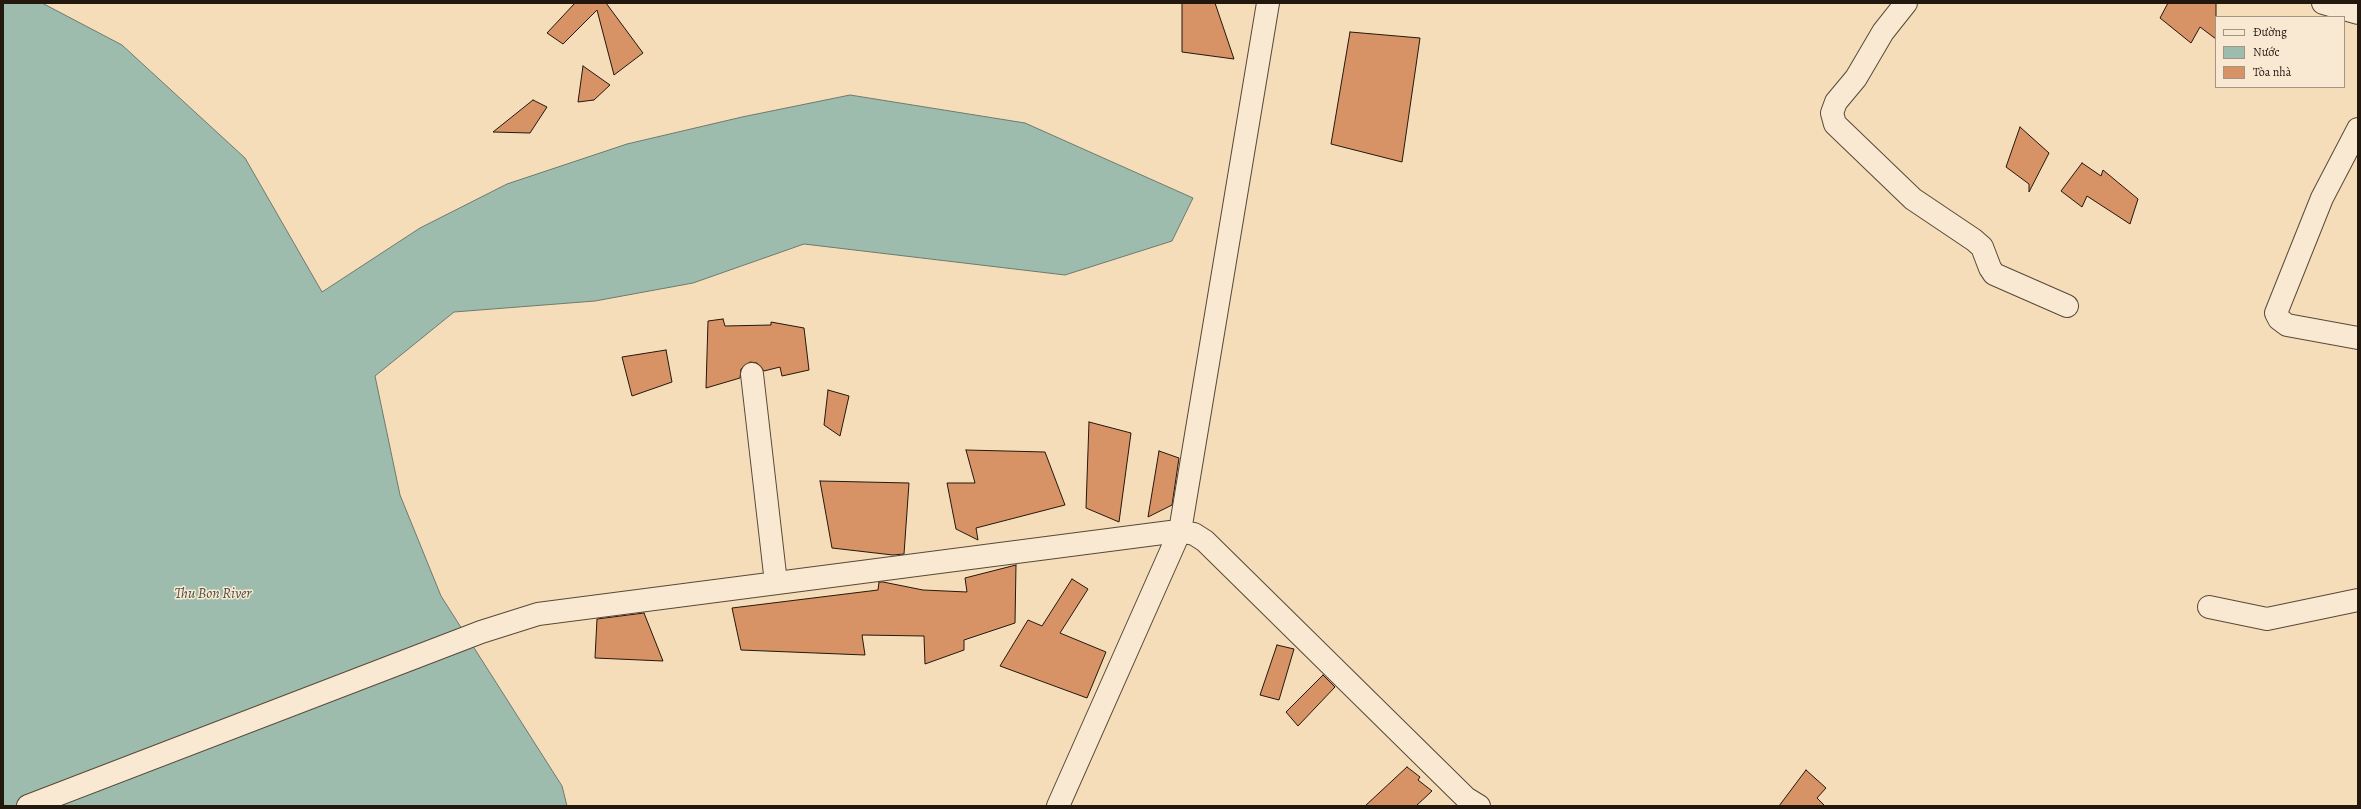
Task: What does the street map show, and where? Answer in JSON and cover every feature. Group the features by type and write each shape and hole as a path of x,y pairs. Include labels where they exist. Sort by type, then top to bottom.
{"street":[{"path":"1058,806 1180,531 1268,3"},
{"path":"1906,3 1882,32 1856,78 1836,102 1832,112 1835,124 1913,199 1982,247 1990,268 1994,274 2067,306"},
{"path":"2323,3 2358,13"},
{"path":"2358,129 2322,198 2276,313 2279,319 2287,325 2358,338"},
{"path":"752,374 776,583"},
{"path":"28,806 481,632 538,614 1180,531 1194,534 1205,541 1466,798 1479,806"},
{"path":"2209,607 2266,619 2358,600"}],"water":[{"name":"Thu Bon River","path":"3,3 42,3 122,45 245,158 322,292 420,228 507,184 627,144 742,117 850,95 1025,123 1193,198 1172,241 1065,275 804,244 693,283 595,301 454,312 375,376 400,495 441,596 562,786 567,806 3,806"}],"building":[{"path":"575,3 606,3 643,53 614,75 597,10 563,44 547,33"},
{"path":"1182,3 1215,3 1234,59 1182,52"},
{"path":"2168,3 2216,3 2215,38 2200,27 2191,43 2160,18"},
{"path":"1350,32 1420,38 1402,162 1331,144"},
{"path":"583,66 610,85 594,100 578,102"},
{"path":"533,100 547,107 530,133 493,132"},
{"path":"2020,127 2049,153 2029,192 2029,184 2006,167"},
{"path":"2082,163 2101,176 2103,170 2138,199 2130,224 2087,196 2082,207 2061,191"},
{"path":"723,319 725,326 771,325 771,322 804,328 809,370 782,376 780,367 764,371 757,363 750,362 741,369 740,378 706,388 708,321"},
{"path":"666,350 672,382 632,396 622,357"},
{"path":"828,390 849,396 840,436 824,425"},
{"path":"1089,422 1131,433 1119,522 1086,508"},
{"path":"966,450 1045,452 1065,505 976,528 978,540 956,529 947,483 975,483"},
{"path":"1159,451 1179,458 1172,505 1148,517"},
{"path":"820,481 909,483 904,554 893,555 832,548"},
{"path":"1016,565 1015,623 964,640 964,650 925,664 924,636 862,635 865,655 741,650 732,608 878,590 879,582 923,590 967,592 965,578"},
{"path":"1072,579 1088,589 1060,633 1106,652 1087,698 1000,666 1028,620 1042,626"},
{"path":"644,613 663,661 595,658 597,619"},
{"path":"1277,645 1294,649 1279,700 1260,695"},
{"path":"1323,675 1335,687 1298,726 1286,712"},
{"path":"1407,767 1420,777 1418,780 1432,791 1416,806 1365,806"},
{"path":"1806,770 1826,788 1817,798 1825,806 1779,806"}]}
